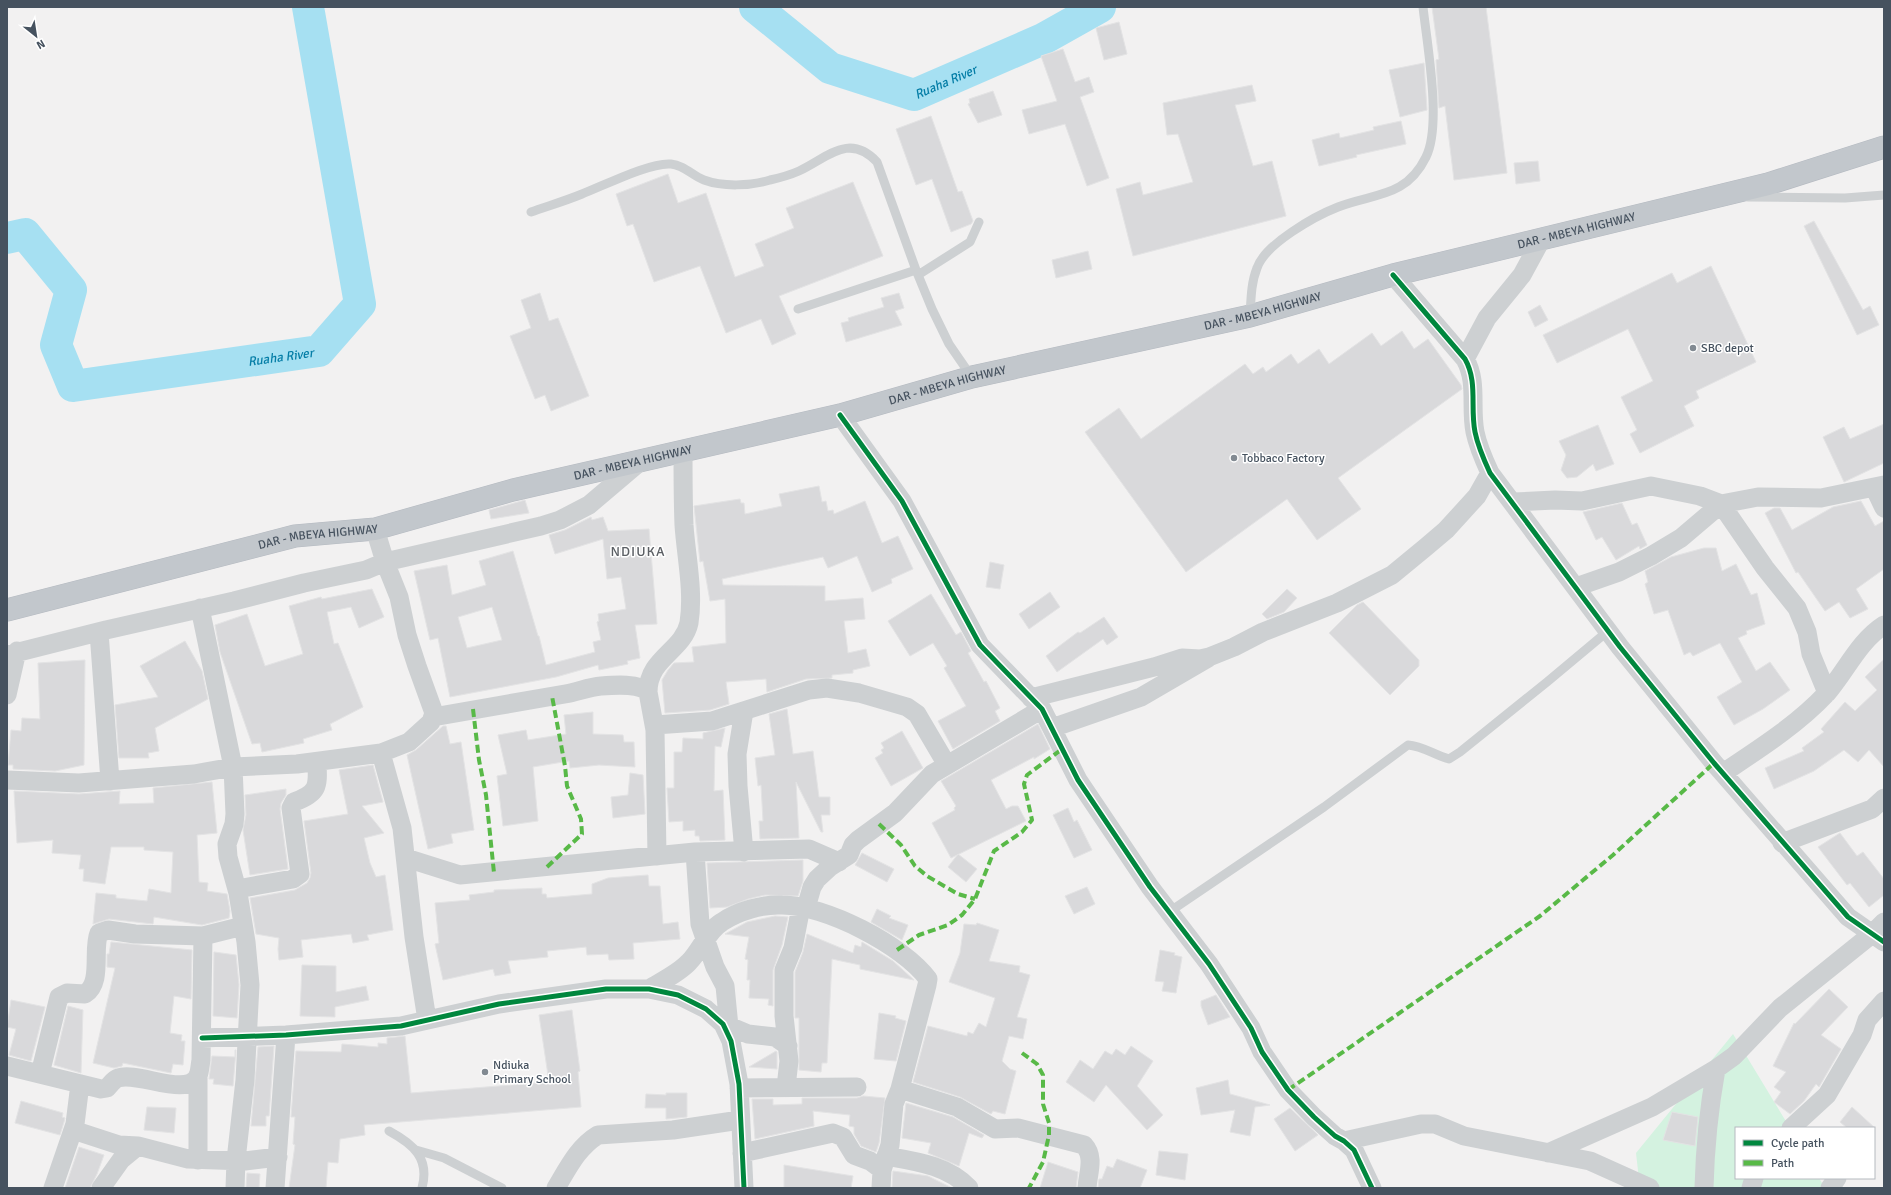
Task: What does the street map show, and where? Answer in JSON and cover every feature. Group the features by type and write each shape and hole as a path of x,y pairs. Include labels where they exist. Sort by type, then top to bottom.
{"highway":[{"name":"DAR - MBEYA HIGHWAY","path":"7,610 295,536 375,529 513,490 840,415 972,378 1250,316 1392,275 1541,240 1709,197 1768,184 1884,147"}],"street":[{"path":"1465,359 1487,318 1522,275 1541,240"},
{"path":"1392,275 1465,359 1470,368 1473,382 1475,432 1483,460 1490,473 1514,502 1608,631 1782,844 1848,917 1880,933 1780,1008 1734,1056 1716,1069 1652,1107 1548,1153"},
{"path":"840,415 902,502 980,645 1036,704 1052,728 1078,780 1150,887 1209,964 1251,1028 1262,1052 1288,1090 1319,1122 1354,1150 1372,1188"},
{"path":"657,856 655,725 648,692 648,682 652,672 686,632 689,623 690,600 684,524 683,451"},
{"path":"7,696 12,653 366,570 385,562 525,530 560,520 589,505 642,460"},
{"path":"1052,728 1141,697 1209,657 1234,647 1269,629 1337,603 1392,575 1446,530 1478,496 1490,473"},
{"path":"1514,502 1555,500 1582,501 1651,486 1700,496 1721,504 1765,568 1797,608 1807,632 1811,654 1827,693"},
{"path":"1576,587 1619,572 1651,556 1681,538 1721,504 1758,497 1821,498 1879,486 1884,508"},
{"path":"7,780 79,783 194,774 233,767 317,762 381,753 409,742 423,731 431,722 434,713 407,635 399,598 385,562 375,529"},
{"path":"200,608 233,767 235,814 234,824 227,844 228,857 237,889 250,985 243,1109 234,1188"},
{"path":"1723,773 1789,728 1827,693 1846,670 1857,653 1884,625"},
{"path":"99,632 110,781"},
{"path":"786,1087 789,1061 784,1016 784,970 793,948 803,907 817,879 849,855 853,845 858,840 895,813 907,802 924,781 1036,704 1182,658 1200,659 1209,657"},
{"path":"432,717 494,705 567,694 600,686 635,685 645,688 648,692"},
{"path":"655,725 712,721 810,690 827,688 859,693 892,701 907,707 917,714 947,765"},
{"path":"744,711 737,754 738,786 744,852"},
{"path":"381,753 402,828 414,937 427,1020"},
{"path":"237,889 293,879 300,874 291,808 294,802 307,797 316,789 318,782 317,762"},
{"path":"1782,844 1872,809 1884,798"},
{"path":"406,858 460,875 695,852 744,852 809,849 839,862"},
{"path":"809,849 817,867 817,879"},
{"path":"695,852 700,924 715,967 725,986 730,1033 739,1088 744,1188"},
{"path":"649,989 689,963 705,940 720,923 734,915 766,906 783,904 816,910 892,946 916,965 928,979 900,1089 894,1104 890,1145 883,1171"},
{"path":"40,1074 59,997 67,993 85,994 91,987 94,979 98,954 97,938 99,933 108,930 134,934 203,936 243,926"},
{"path":"198,1160 198,1075 201,1060 202,1038 203,936"},
{"path":"202,1038 286,1035 401,1026 499,1004 560,994 606,989 649,989 678,995 706,1009 723,1024 730,1033 775,1037 788,1046"},
{"path":"1792,1127 1827,1095 1862,1035 1867,1020 1884,1001"},
{"path":"275,1188 286,1035"},
{"path":"7,1066 101,1089 107,1088 115,1079 130,1077 184,1085 193,1082 198,1075"},
{"path":"1704,1188 1711,1096 1716,1069"},
{"path":"53,1188 73,1130 80,1084"},
{"path":"739,1088 857,1087"},
{"path":"900,1089 957,1107 995,1129 1018,1128 1084,1145 1090,1151 1091,1160 1087,1188"},
{"path":"556,1188 577,1154 588,1141 598,1135 673,1130 740,1120"},
{"path":"1344,1141 1421,1124 1435,1124 1464,1136 1590,1161 1650,1188"},
{"path":"73,1130 119,1145 138,1146 198,1160 236,1160 278,1157"},
{"path":"742,1153 833,1133 843,1137 854,1155 870,1161 883,1171 925,1164 962,1181 969,1188"},
{"path":"101,1188 121,1160 138,1146"},
{"path":"1830,1188 1836,1179"}],"lane":[{"path":"1250,316 1251,293 1257,266 1275,244 1304,224 1338,207 1375,198 1401,187 1417,173 1427,157 1431,144 1433,120 1423,7"},
{"path":"531,212 654,167 671,164 687,169 704,180 722,183 747,184 768,181 798,172 832,153 846,148 860,148 869,153 877,162 917,273 949,344 972,378"},
{"path":"1709,197 1844,198 1884,195"},
{"path":"798,309 917,273 970,242 979,222"},
{"path":"1169,912 1324,807 1408,745 1420,746 1434,755 1449,759 1460,752 1548,682 1608,631"},
{"path":"389,1131 405,1140 416,1150 425,1169 425,1177 422,1188"},
{"path":"416,1150 444,1158 502,1188"}],"green space":[{"path":"1733,1034 1789,1127 1735,1127 1735,1179 1820,1179 1825,1188 1640,1188 1636,1153"}],"building":[{"path":"1432,7 1486,7 1507,173 1454,180 1445,106 1439,108 1436,60 1439,59"},
{"path":"1119,22 1127,54 1104,60 1096,28"},
{"path":"1063,49 1075,82 1089,77 1094,92 1080,97 1109,178 1087,186 1065,124 1029,134 1022,110 1057,101 1041,56"},
{"path":"1424,63 1427,110 1400,117 1389,70"},
{"path":"1252,85 1256,101 1235,105 1253,166 1272,161 1286,216 1133,256 1116,189 1140,182 1143,195 1193,182 1178,134 1167,135 1163,103"},
{"path":"993,91 1002,115 978,123 968,104 970,103 969,99"},
{"path":"931,116 958,192 962,191 973,221 971,224 951,232 932,179 916,185 896,129"},
{"path":"1401,121 1406,144 1356,155 1357,157 1319,166 1312,140 1339,133 1340,138 1374,130 1373,127"},
{"path":"1538,161 1540,181 1516,184 1514,163"},
{"path":"668,174 678,203 706,193 735,277 764,266 755,244 794,228 786,208 853,182 883,256 779,296 796,334 772,345 761,319 726,333 700,266 654,282 633,224 627,226 616,194"},
{"path":"1814,221 1863,310 1870,306 1879,325 1857,335 1804,226"},
{"path":"1088,251 1092,269 1056,278 1052,260"},
{"name":"SBC depot","path":"1711,266 1756,362 1696,391 1699,398 1684,406 1694,426 1640,453 1630,434 1637,430 1621,397 1653,381 1628,329 1557,363 1543,335 1672,273 1677,283"},
{"path":"540,293 549,321 558,318 589,396 551,411 545,395 535,399 510,336 531,328 521,300"},
{"path":"899,293 904,308 895,311 902,325 846,342 841,323 849,321 848,318 884,307 881,298"},
{"path":"1540,305 1548,320 1535,327 1528,312"},
{"name":"Tobbaco Factory","path":"1402,331 1414,349 1428,339 1461,385 1462,389 1338,478 1361,509 1317,540 1287,499 1186,572 1085,432 1119,408 1141,439 1245,364 1253,374 1263,367 1266,372 1291,354 1298,364 1319,349 1329,364 1372,333 1381,346"},
{"path":"1884,424 1884,463 1844,482 1823,437 1844,427 1850,439"},
{"path":"1598,425 1614,464 1596,471 1593,464 1577,477 1567,478 1561,470 1566,455 1559,441"},
{"path":"819,486 822,502 826,501 828,511 833,510 834,514 865,501 882,543 898,536 913,569 891,579 892,583 872,592 857,556 828,568 823,557 722,579 723,585 825,586 825,601 863,598 865,619 844,621 848,653 866,649 870,666 853,670 853,673 832,675 832,678 806,679 767,692 766,679 726,682 729,704 710,710 665,713 662,680 674,663 694,662 692,647 726,643 725,599 710,601 703,561 700,562 694,506 740,499 741,503 744,503 745,514 782,506 779,494"},
{"path":"525,500 529,513 491,519 489,510"},
{"path":"1861,501 1875,526 1884,521 1884,569 1856,589 1868,609 1850,618 1839,602 1825,611 1798,572 1796,573 1765,513 1774,508 1780,508 1792,530 1833,507"},
{"path":"1622,503 1632,525 1637,523 1647,545 1640,549 1639,546 1616,560 1602,537 1596,540 1583,512"},
{"path":"591,517 592,520 603,517 608,531 649,529 657,624 635,625 640,658 627,661 628,664 599,670 598,665 556,677 450,697 438,638 430,640 414,571 447,565 452,595 486,585 479,561 513,551 539,636 546,665 595,652 593,642 601,640 597,622 599,621 598,614 626,609 621,577 607,579 603,539 555,554 549,535 565,530","holes":["492,607 502,640 467,648 458,617"]},
{"path":"1704,548 1716,548 1722,571 1736,564 1751,595 1757,593 1765,624 1746,631 1747,634 1738,638 1756,671 1770,662 1790,690 1763,709 1734,725 1717,697 1742,682 1720,643 1693,656 1690,652 1684,655 1668,610 1654,614 1645,584 1648,582 1645,571 1671,557"},
{"path":"990,562 1004,565 1000,589 986,587"},
{"path":"372,589 384,617 359,628 351,607 327,612 334,644 338,643 363,707 330,724 332,730 303,739 304,743 262,752 260,743 252,744 220,652 215,625 247,614 265,666 303,654 289,606 321,597 322,599"},
{"path":"1287,589 1297,598 1284,612 1267,619 1262,614"},
{"path":"1050,592 1060,607 1029,629 1019,614"},
{"path":"931,594 956,635 961,632 971,651 968,653 984,682 986,681 1000,708 995,711 1000,721 953,749 938,721 966,706 944,668 947,666 933,643 910,656 888,621"},
{"path":"1363,602 1419,660 1419,666 1390,695 1329,633 1357,605"},
{"path":"1104,617 1118,637 1107,645 1103,639 1057,672 1046,656 1078,632 1080,633"},
{"path":"185,641 202,671 208,699 155,728 159,751 148,753 149,758 119,758 115,705 158,697 140,666"},
{"path":"1884,659 1884,767 1869,750 1858,762 1844,750 1814,771 1774,789 1765,768 1804,751 1802,748 1824,732 1821,729 1845,702 1855,711 1877,690 1865,677"},
{"path":"85,660 84,765 55,771 13,769 13,765 8,765 11,730 21,731 22,718 40,719 38,663"},
{"path":"787,709 793,754 813,751 819,797 830,797 830,815 821,815 823,832 821,832 796,782 799,838 760,839 759,821 763,821 761,785 758,786 755,758 775,755 769,714"},
{"path":"593,712 593,734 623,735 624,742 634,742 635,767 599,765 570,768 569,761 533,767 538,821 503,826 497,776 507,774 498,735 526,730 528,740 566,734 564,715"},
{"path":"1038,724 1050,749 1034,759 1034,757 991,780 1006,809 1012,806 1018,806 1026,821 951,858 932,823 955,810 954,808 956,806 941,781"},
{"path":"443,726 446,726 450,744 461,742 474,830 451,834 453,843 428,849 407,755 416,750"},
{"path":"725,728 721,747 715,746 714,791 723,790 725,840 700,841 699,836 695,836 695,830 683,831 683,821 669,822 667,788 674,788 674,752 682,752 683,738 703,739 703,733"},
{"path":"902,731 923,768 891,786 875,758 883,753 881,750 884,748 881,743"},
{"path":"373,765 383,802 362,806 384,833 364,838 370,863 376,877 385,875 393,930 367,935 369,940 353,943 351,934 301,940 303,957 279,960 279,938 256,934 250,898 295,890 307,883 311,873 304,821 348,814 339,770"},
{"path":"630,773 643,775 645,814 613,818 611,797 628,795"},
{"path":"212,782 217,833 197,835 199,882 208,883 207,891 227,894 230,911 229,918 202,925 154,917 153,924 109,919 93,924 96,893 116,895 116,898 147,901 149,889 171,893 173,852 144,850 144,847 111,847 105,884 83,881 84,869 79,869 81,855 52,853 53,840 17,843 14,791 79,794 120,791 119,804 154,803 153,788"},
{"path":"286,789 286,795 281,803 280,809 288,869 250,875 243,830 246,815 245,795"},
{"path":"1068,808 1074,822 1077,820 1092,850 1074,858 1053,815"},
{"path":"1840,833 1857,856 1863,852 1884,879 1884,895 1869,907 1850,883 1847,885 1818,847"},
{"path":"862,853 894,869 887,882 855,865"},
{"path":"958,854 977,869 966,882 948,867"},
{"path":"803,860 803,881 798,896 765,895 748,899 727,907 710,908 707,863"},
{"path":"648,875 649,886 660,886 663,924 678,922 680,939 633,943 634,959 609,960 608,954 587,955 586,947 547,951 548,957 508,961 511,973 495,976 493,969 443,980 435,944 439,943 435,903 470,900 469,895 494,892 494,890 542,888 542,894 546,894 547,898 592,894 592,884 608,878"},
{"path":"1087,887 1095,904 1074,914 1065,896"},
{"path":"877,909 891,916 889,918 908,925 902,940 871,922"},
{"path":"775,916 788,917 782,945 773,970 773,1006 768,1005 769,999 749,998 750,980 747,980 748,960 745,959 749,937 725,934 747,922"},
{"path":"977,923 999,930 989,961 1020,966 1019,972 1030,975 1017,1017 1027,1019 1023,1039 1009,1036 1002,1061 1010,1069 1016,1071 1005,1114 993,1111 991,1114 960,1097 913,1082 928,1026 967,1036 968,1032 973,1034 979,1023 986,1027 995,998 949,982 960,953 964,924 976,925"},
{"path":"807,934 853,953 855,945 861,947 862,942 893,961 914,980 860,969 860,965 832,959 827,1063 822,1063 821,1072 799,1070 799,1018 795,1018 795,972 803,952"},
{"path":"111,942 192,950 191,999 174,996 170,1033 182,1035 181,1041 185,1041 183,1065 173,1064 171,1073 123,1063 122,1066 114,1068 93,1063 115,968 107,967 107,954 109,954"},
{"path":"1160,950 1175,953 1174,955 1182,957 1176,993 1162,991 1164,982 1155,981"},
{"path":"214,952 236,955 239,985 237,1018 213,1016"},
{"path":"302,965 336,966 336,992 366,986 369,1000 335,1007 335,1017 300,1016"},
{"path":"1829,989 1848,1007 1821,1035 1841,1049 1819,1087 1816,1084 1804,1101 1790,1114 1774,1102 1781,1092 1774,1087 1786,1072 1773,1066 1794,1023 1795,1024"},
{"path":"1216,995 1230,1017 1208,1025 1201,1006 1201,1001"},
{"path":"11,1000 45,1007 31,1061 9,1055 16,1029 7,1027"},
{"path":"68,1006 83,1010 81,1073 54,1065"},
{"path":"572,1010 580,1071 578,1072 581,1107 364,1125 365,1135 340,1139 338,1163 328,1162 326,1188 289,1188 295,1145 293,1144 295,1117 291,1117 296,1051 341,1052 342,1044 378,1047 378,1043 387,1044 387,1038 405,1036 411,1093 549,1082 539,1015"},
{"path":"879,1013 896,1016 895,1018 906,1021 896,1061 874,1059"},
{"path":"274,1046 269,1116 266,1116 266,1126 251,1126 258,1047"},
{"path":"1131,1046 1153,1061 1137,1086 1163,1115 1147,1130 1106,1085 1094,1102 1066,1082 1080,1060 1093,1069 1105,1051 1112,1055 1116,1049 1125,1055"},
{"path":"236,1050 233,1086 213,1084 214,1079 209,1079 212,1056 235,1057"},
{"path":"776,1051 777,1069 749,1067"},
{"path":"1228,1080 1230,1094 1270,1105 1255,1107 1250,1136 1230,1132 1235,1110 1201,1115 1196,1088"},
{"path":"666,1093 687,1093 687,1117 666,1119 666,1108 645,1108 646,1094 666,1095"},
{"path":"863,1096 885,1098 879,1143 876,1152 861,1146 854,1134 854,1127 849,1126 850,1115 813,1111 814,1126 755,1139 752,1099 773,1099 773,1105 802,1104 802,1098 857,1098"},
{"path":"21,1101 63,1113 62,1117 65,1118 60,1135 15,1123"},
{"path":"906,1103 953,1117 984,1135 982,1138 969,1133 959,1166 928,1153 931,1143 902,1138"},
{"path":"147,1107 176,1108 174,1133 144,1130"},
{"path":"1852,1107 1874,1127 1846,1127 1840,1122"},
{"path":"1290,1108 1318,1135 1295,1151 1274,1119"},
{"path":"1672,1112 1698,1117 1695,1146 1663,1140"},
{"path":"79,1147 104,1155 90,1188 65,1188"},
{"path":"1159,1151 1188,1154 1185,1180 1156,1175"},
{"path":"1117,1159 1147,1170 1140,1188 1098,1188 1099,1179 1102,1179 1107,1166 1113,1168"},
{"path":"1048,1162 1078,1172 1076,1188 1040,1188"},
{"path":"784,1165 853,1176 851,1188 784,1188"},
{"path":"893,1171 928,1176 952,1188 892,1188"},
{"path":"247,1173 260,1174 259,1188 246,1188"}],"waterway":[{"name":"Ruaha River","path":"7,238 25,234 71,290 56,345 73,386 319,351 360,304 308,7"},
{"name":"Ruaha River","path":"755,7 830,68 914,95 1043,39 1100,7"}],"marked path":[{"path":"547,867 582,834 581,819 567,786 565,766 552,696"},
{"path":"473,709 479,760 486,795 494,873"},
{"path":"897,950 919,935 948,925 962,915 975,899 994,851 1022,832 1032,820 1024,784 1027,775 1062,749"},
{"path":"1288,1090 1540,916 1613,855 1714,763"},
{"path":"879,824 901,845 915,866 927,876 958,894 975,899"},
{"path":"1022,1053 1037,1064 1043,1075 1043,1104 1049,1123 1049,1135 1043,1162 1029,1188"}],"cycle path":[{"path":"1393,275 1465,359 1469,368 1473,386 1475,432 1479,448 1490,473 1620,647 1714,763 1848,917 1884,942"},
{"path":"840,415 902,501 980,645 1042,709 1078,780 1150,887 1209,964 1251,1028 1262,1052 1288,1090 1314,1117 1335,1136 1344,1141 1354,1150 1372,1188"},
{"path":"202,1038 286,1035 401,1026 499,1004 606,989 649,989 678,995 706,1009 723,1024 731,1041 739,1084 744,1188"}],"place":[{"name":"SBC depot","path":"1693,348"},
{"name":"Tobbaco Factory","path":"1234,458"},
{"name":"Ndiuka Primary School","path":"485,1072"}],"district":[{"name":"NDIUKA","path":"638,551"}]}
